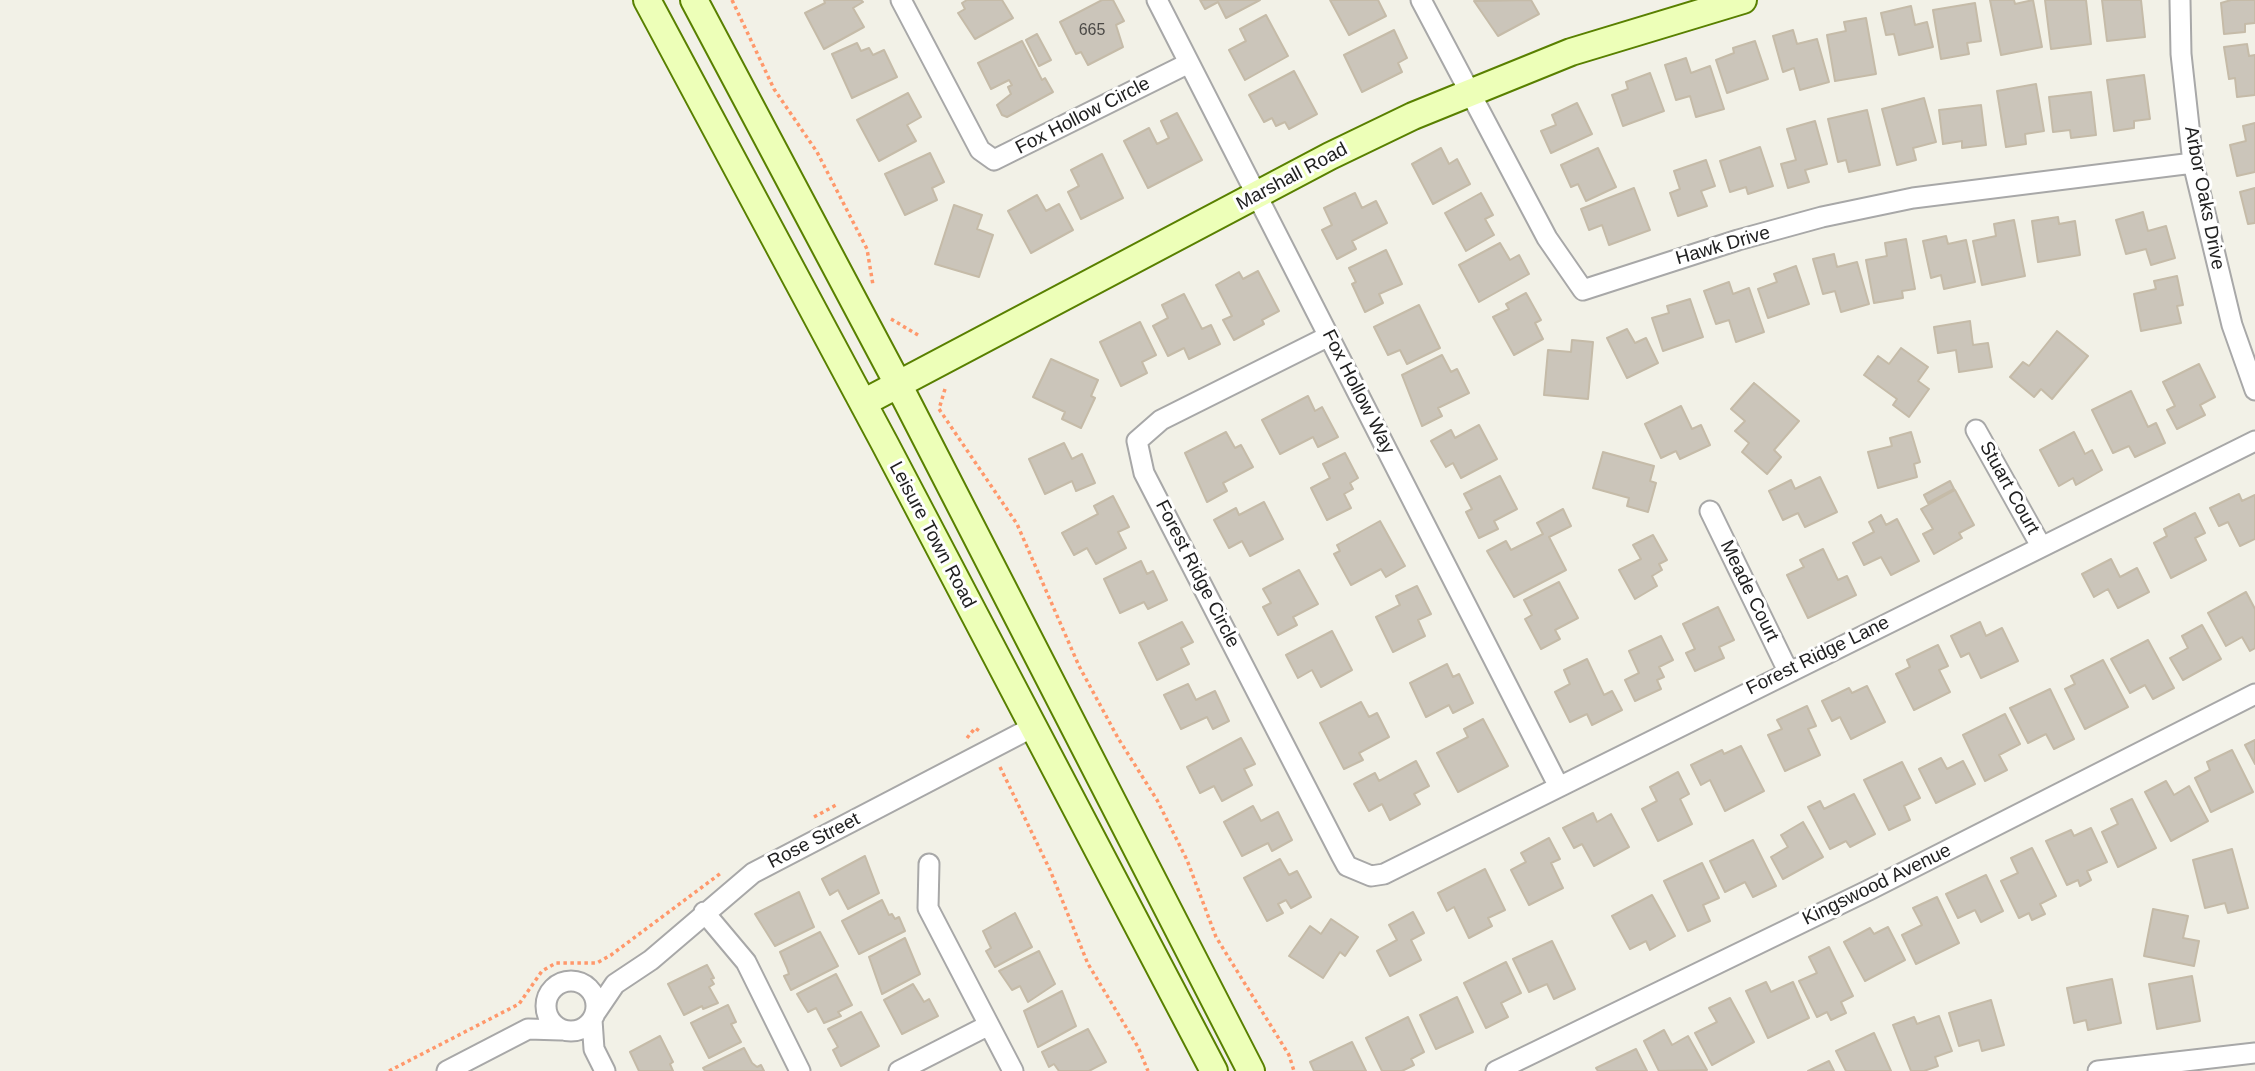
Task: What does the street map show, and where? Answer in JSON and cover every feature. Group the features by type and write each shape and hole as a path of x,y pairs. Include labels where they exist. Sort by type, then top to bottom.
{"main road":[{"name":"Leisure Town Road","path":"647,0 863,403 1214,1071"},
{"name":"Leisure Town Road","path":"694,0 898,384 1251,1071"},
{"name":"Marshall Road","path":"863,403 1330,156 1468,91 1634,31 1743,0"},
{"path":"1175,995 1222,1071"}],"street":[{"name":"Fox Hollow Circle","path":"901,0 979,150 994,160 1189,62"},
{"name":"Fox Hollow Way","path":"1157,0 1558,785"},
{"name":"Hawk Drive","path":"1421,0 1547,239 1583,290 1738,240 1822,217 1913,198 2193,163"},
{"name":"Arbor Oaks Drive","path":"2180,0 2181,54 2193,163 2232,326 2255,390"},
{"name":"Forest Ridge Circle","path":"1329,336 1161,420 1137,441 1144,473 1347,866 1371,876 1384,874"},
{"name":"Stuart Court","path":"1976,430 2041,546"},
{"name":"Forest Ridge Lane","path":"1384,874 1558,785 2255,442"},
{"name":"Meade Court","path":"1710,511 1788,671"},
{"name":"Kingswood Avenue","path":"1496,1071 1869,890 2255,694"},
{"name":"Rose Street","path":"594,1016 615,984 651,960 752,873 1033,727"},
{"path":"929,864 928,908 1013,1071"},
{"path":"704,912 746,962 800,1071"},
{"path":"447,1071 528,1029 554,987 561,983 577,981 584,984 615,984"},
{"path":"584,984 594,996 594,1049 605,1071"},
{"path":"546,1001 548,1018 594,1049"},
{"path":"528,1029 578,1031 594,1016"},
{"path":"899,1071 989,1025"},
{"path":"2098,1071 2255,1054"}],"path":[{"path":"732,0 774,89 817,152 867,249 873,287"},
{"path":"884,308 890,318 918,335"},
{"path":"945,389 939,409 1017,524 1079,666 1118,738 1157,800 1187,860 1216,937 1289,1055 1294,1071"},
{"path":"957,744 968,738 975,728 982,733"},
{"path":"1000,767 1050,870 1088,964 1138,1047 1148,1071"},
{"path":"809,820 844,802"},
{"path":"389,1071 519,1004 542,971 556,963 597,963 611,955 729,867"}],"building":[{"path":"824,0 861,0 863,2 853,8 864,27 824,49 805,13 825,3"},
{"path":"967,0 1002,0 1013,18 975,39 958,13 965,9 962,3"},
{"path":"1102,0 1113,0 1124,21 1116,25 1123,47 1088,65 1081,52 1076,54 1060,22"},
{"path":"1200,0 1260,0 1226,18 1218,2 1205,9"},
{"path":"1330,0 1378,0 1386,16 1349,35"},
{"path":"1531,0 1539,14 1498,36 1474,1"},
{"path":"1990,0 2014,0 2015,4 2033,0 2042,47 2001,55"},
{"path":"2045,0 2086,0 2091,44 2051,49"},
{"path":"2102,0 2141,0 2145,37 2107,41"},
{"path":"2231,0 2255,0 2255,23 2245,24 2245,32 2224,34 2221,3"},
{"path":"1975,3 1981,41 1967,43 1969,54 1941,59 1933,10"},
{"path":"1911,6 1915,25 1927,22 1933,47 1899,55 1894,34 1886,35 1881,13"},
{"path":"1266,15 1288,56 1245,80 1229,50 1246,41 1240,29"},
{"path":"1866,18 1876,74 1835,81 1827,35 1846,31 1844,22"},
{"path":"1394,30 1407,58 1398,63 1402,72 1362,92 1344,55"},
{"path":"1793,30 1797,44 1817,39 1829,82 1800,90 1794,68 1783,72 1773,36"},
{"path":"1037,34 1051,60 1039,66 1026,40"},
{"path":"1022,41 1042,80 1045,78 1053,92 1007,117 1002,115 997,105 1011,94 1008,87 1012,85 1009,80 991,89 978,63"},
{"path":"1755,41 1768,79 1727,93 1716,60 1734,53 1733,48"},
{"path":"857,43 861,51 869,48 873,55 884,50 897,77 852,98 832,54"},
{"path":"2247,44 2249,56 2255,55 2255,95 2237,97 2235,78 2229,79 2224,47"},
{"path":"1686,58 1691,73 1710,66 1724,109 1696,117 1690,96 1676,100 1665,65"},
{"path":"1294,71 1317,114 1289,129 1285,122 1276,126 1272,118 1264,122 1249,95"},
{"path":"1650,73 1664,111 1623,126 1612,95 1628,89 1626,82"},
{"path":"2144,75 2150,119 2134,121 2134,128 2114,131 2107,80"},
{"path":"2036,84 2044,131 2025,134 2026,144 2006,147 1997,91"},
{"path":"2091,92 2096,135 2071,138 2070,130 2053,132 2049,97"},
{"path":"908,93 921,117 907,125 916,141 879,161 857,120"},
{"path":"1924,98 1936,142 1913,148 1916,160 1897,165 1882,109"},
{"path":"1577,103 1592,134 1551,153 1541,131 1556,125 1552,115"},
{"path":"1981,105 1986,145 1962,148 1962,141 1943,144 1939,110"},
{"path":"1867,110 1880,165 1849,172 1846,160 1838,162 1828,119"},
{"path":"1177,113 1202,160 1148,188 1124,141 1149,128 1157,144 1169,138 1161,121"},
{"path":"1815,121 1827,164 1805,170 1809,182 1788,188 1781,164 1796,160 1787,129"},
{"path":"2255,123 2255,172 2237,176 2230,145 2246,141 2243,126"},
{"path":"1760,147 1773,186 1748,194 1746,187 1730,192 1720,161"},
{"path":"1441,148 1449,164 1457,159 1470,184 1433,204 1412,164"},
{"path":"1598,148 1616,187 1586,201 1578,184 1571,187 1561,165"},
{"path":"930,153 944,182 932,188 937,200 905,215 885,174"},
{"path":"1102,154 1123,198 1081,219 1068,192 1079,186 1071,170"},
{"path":"1706,160 1715,186 1701,191 1707,206 1678,216 1670,193 1680,189 1674,171"},
{"path":"1634,188 1650,230 1609,245 1602,225 1589,230 1581,209"},
{"path":"2255,188 2255,223 2248,224 2240,192"},
{"path":"1355,193 1362,208 1376,201 1387,223 1352,241 1356,249 1337,259 1322,230 1332,225 1324,208"},
{"path":"1481,193 1493,215 1485,219 1494,235 1466,251 1445,213"},
{"path":"1037,195 1046,211 1059,204 1073,230 1031,253 1008,211"},
{"path":"954,205 982,215 977,229 993,235 979,277 935,264"},
{"path":"2143,212 2148,231 2166,226 2175,258 2151,265 2146,249 2126,254 2116,220"},
{"path":"2058,217 2059,224 2075,221 2080,255 2038,262 2032,221"},
{"path":"2014,220 2025,276 1982,285 1973,241 1996,236 1994,224"},
{"path":"1946,236 1948,244 1966,240 1975,282 1944,289 1941,275 1931,278 1923,241"},
{"path":"1906,239 1915,289 1902,291 1903,298 1874,303 1866,260 1887,256 1885,243"},
{"path":"1500,243 1510,260 1519,255 1529,274 1479,302 1459,265"},
{"path":"1386,250 1402,284 1379,294 1383,303 1365,312 1352,284 1356,282 1349,268"},
{"path":"1834,254 1837,267 1857,262 1869,304 1841,312 1835,291 1823,294 1813,259"},
{"path":"1796,266 1809,304 1768,318 1758,289 1777,282 1774,274"},
{"path":"1258,271 1279,311 1262,320 1264,324 1234,340 1223,320 1232,316 1216,285 1239,272 1243,279"},
{"path":"2177,276 2183,305 2177,306 2181,323 2141,331 2134,294 2156,289 2154,281"},
{"path":"1729,282 1733,294 1749,288 1764,332 1736,342 1729,320 1716,324 1704,291"},
{"path":"1526,293 1541,320 1535,323 1543,339 1514,355 1493,317 1509,309 1506,304"},
{"path":"1184,294 1202,329 1211,325 1220,344 1189,359 1184,348 1168,356 1153,326 1168,318 1162,305"},
{"path":"1690,299 1703,337 1663,351 1652,318 1669,313 1667,306"},
{"path":"1419,305 1440,348 1407,364 1400,350 1388,355 1374,327"},
{"path":"1970,321 1973,345 1988,343 1992,367 1959,372 1956,350 1938,353 1934,327"},
{"path":"1140,322 1156,355 1142,362 1147,373 1121,386 1100,342"},
{"path":"1627,329 1635,343 1646,338 1658,363 1627,378 1607,338"},
{"path":"2057,331 2088,356 2052,399 2041,389 2034,397 2010,377 2023,362 2029,366"},
{"path":"1572,340 1593,342 1588,399 1544,395 1548,350 1571,352"},
{"path":"1901,348 1928,367 1918,381 1929,389 1909,417 1893,405 1897,399 1864,375 1878,356 1889,364"},
{"path":"1442,355 1451,372 1457,369 1469,393 1438,408 1442,416 1422,426 1402,375"},
{"path":"1051,359 1098,380 1091,396 1095,398 1081,428 1062,419 1065,412 1033,397"},
{"path":"2199,364 2215,397 2200,405 2205,415 2177,429 2167,410 2175,406 2163,382"},
{"path":"1754,383 1799,421 1774,450 1781,457 1767,474 1742,452 1749,443 1735,431 1745,421 1731,409"},
{"path":"2131,391 2148,427 2156,423 2165,443 2135,457 2129,446 2113,453 2092,410"},
{"path":"1308,396 1315,411 1322,407 1338,437 1318,447 1313,437 1280,454 1262,420"},
{"path":"1681,406 1692,429 1701,425 1710,445 1680,459 1676,451 1661,458 1645,424"},
{"path":"1479,425 1497,459 1461,478 1453,463 1446,467 1431,441 1451,430 1455,438"},
{"path":"1226,432 1235,448 1241,445 1253,467 1223,483 1227,491 1207,502 1185,453"},
{"path":"1911,432 1920,462 1914,464 1917,477 1878,488 1868,452 1892,446 1890,438"},
{"path":"2074,432 2085,454 2092,450 2102,470 2076,485 2073,478 2059,486 2040,450"},
{"path":"1064,443 1072,459 1082,454 1095,483 1076,491 1072,481 1045,494 1029,459"},
{"path":"1603,452 1654,466 1650,481 1656,483 1648,512 1627,506 1629,498 1593,488"},
{"path":"1345,453 1358,478 1350,483 1353,489 1344,494 1351,508 1327,520 1311,488 1330,478 1323,464"},
{"path":"1500,476 1517,509 1494,521 1498,529 1479,538 1466,512 1472,509 1464,494"},
{"path":"1820,477 1837,512 1805,527 1798,513 1783,520 1769,491 1791,480 1795,489"},
{"path":"1950,481 1954,489 1928,503 1924,495"},
{"path":"1955,490 1974,525 1959,533 1962,538 1934,554 1923,534 1933,529 1921,509"},
{"path":"2239,494 2242,501 2255,495 2255,539 2240,546 2228,522 2219,526 2210,508"},
{"path":"1113,496 1129,527 1118,532 1126,548 1096,564 1087,548 1074,555 1062,533 1098,514 1094,506"},
{"path":"1264,502 1283,539 1250,556 1242,541 1229,548 1214,520 1236,508 1239,515"},
{"path":"1563,509 1571,526 1549,537 1566,570 1514,597 1487,551 1506,541 1511,550 1543,534 1537,523"},
{"path":"2195,513 2205,533 2195,538 2206,560 2171,578 2154,543 2167,536 2164,529"},
{"path":"1881,515 1886,525 1897,519 1919,561 1891,575 1881,557 1864,565 1853,543 1874,532 1869,522"},
{"path":"1380,521 1405,566 1386,577 1381,569 1351,585 1334,554 1340,551 1337,545"},
{"path":"1653,535 1667,560 1659,564 1662,570 1652,576 1657,586 1635,599 1619,570 1641,559 1633,545"},
{"path":"1823,549 1838,580 1847,576 1856,595 1808,618 1787,575 1804,567 1800,560"},
{"path":"2111,559 2120,577 2137,568 2149,592 2118,608 2108,589 2094,597 2082,574"},
{"path":"1141,561 1147,574 1153,571 1167,600 1148,609 1144,602 1120,613 1104,579"},
{"path":"1299,570 1318,604 1293,617 1297,625 1278,635 1263,607 1271,603 1263,589"},
{"path":"1559,582 1578,618 1555,630 1560,639 1541,649 1525,619 1532,615 1524,600"},
{"path":"1417,586 1431,614 1418,620 1425,636 1393,652 1376,617 1400,605 1396,596"},
{"path":"2246,592 2255,609 2255,648 2250,651 2242,637 2226,646 2208,613"},
{"path":"1718,607 1734,640 1719,647 1724,658 1695,671 1686,653 1695,649 1683,624"},
{"path":"1182,622 1193,642 1181,648 1189,664 1157,680 1139,643"},
{"path":"1980,622 1986,636 2002,628 2018,661 1981,678 1969,653 1961,657 1951,636"},
{"path":"2202,625 2221,659 2183,680 2170,658 2188,648 2182,636"},
{"path":"1332,631 1352,670 1321,687 1312,670 1298,678 1286,655"},
{"path":"1661,636 1673,660 1659,667 1664,677 1657,680 1661,689 1635,701 1625,680 1639,673 1629,651"},
{"path":"2148,640 2174,688 2153,699 2145,685 2130,693 2111,659"},
{"path":"1938,645 1948,666 1939,670 1950,692 1914,710 1896,674 1910,667 1907,660"},
{"path":"1587,659 1604,695 1612,691 1622,710 1592,725 1587,714 1570,722 1555,692 1570,684 1564,670"},
{"path":"2103,660 2128,707 2085,729 2065,689 2075,684 2071,676"},
{"path":"1447,664 1453,677 1459,674 1473,703 1453,713 1449,705 1426,717 1410,683"},
{"path":"1188,684 1196,700 1215,691 1229,721 1213,729 1207,717 1181,729 1164,695"},
{"path":"1867,686 1885,722 1851,739 1840,717 1832,721 1822,701 1849,688 1852,693"},
{"path":"2050,689 2074,739 2054,749 2046,734 2028,743 2010,708"},
{"path":"1361,702 1369,717 1377,713 1389,737 1359,753 1363,760 1344,769 1320,723"},
{"path":"1807,706 1816,726 1808,729 1820,755 1785,771 1768,735 1782,729 1777,720"},
{"path":"2005,714 2020,744 1999,755 2007,770 1985,781 1963,735"},
{"path":"1483,719 1508,766 1458,792 1437,753 1468,737 1464,729"},
{"path":"1241,738 1255,764 1244,769 1252,785 1222,801 1214,786 1200,793 1187,767"},
{"path":"2255,740 2255,764 2245,745"},
{"path":"1741,746 1764,791 1725,811 1710,780 1701,785 1691,765 1722,750 1724,754"},
{"path":"2232,750 2253,792 2211,812 2195,778 2210,770 2207,762"},
{"path":"1941,758 1947,769 1963,761 1975,784 1936,803 1919,769"},
{"path":"1416,761 1429,786 1414,794 1420,804 1390,820 1382,804 1369,811 1354,784 1375,773 1379,781"},
{"path":"1902,762 1920,798 1904,806 1910,820 1889,830 1864,780"},
{"path":"1678,772 1689,794 1680,799 1692,824 1658,841 1642,809 1657,801 1650,787"},
{"path":"2166,781 2174,795 2189,786 2208,821 2171,841 2145,792"},
{"path":"1854,794 1875,834 1850,847 1846,841 1830,849 1808,807 1820,801 1824,809"},
{"path":"2132,799 2156,848 2118,867 2102,832 2118,824 2111,809"},
{"path":"1253,806 1261,821 1278,812 1292,840 1272,851 1268,843 1242,856 1224,822"},
{"path":"1593,813 1597,822 1611,814 1629,847 1594,866 1582,844 1574,848 1563,828"},
{"path":"1803,822 1823,857 1783,879 1771,857 1788,847 1781,835"},
{"path":"2091,828 2107,862 2087,871 2091,880 2080,886 2078,880 2067,885 2046,841 2071,830 2074,836"},
{"path":"1549,838 1560,859 1551,863 1563,888 1529,905 1511,870 1526,862 1521,853"},
{"path":"1753,840 1776,886 1753,897 1745,882 1725,892 1710,861"},
{"path":"2032,848 2056,896 2040,904 2045,914 2032,920 2029,913 2019,918 2001,881 2018,873 2011,858"},
{"path":"2232,849 2248,908 2228,913 2225,903 2205,908 2193,860"},
{"path":"865,856 879,893 848,909 838,890 830,895 822,879"},
{"path":"1280,859 1289,875 1297,871 1311,897 1291,908 1286,900 1278,904 1283,913 1267,921 1244,878"},
{"path":"1702,863 1719,898 1703,905 1710,921 1688,931 1664,881"},
{"path":"1485,869 1505,910 1488,918 1492,926 1469,938 1454,907 1447,911 1438,893"},
{"path":"1986,875 2003,911 1981,922 1975,910 1958,918 1946,894"},
{"path":"799,892 814,927 775,946 755,914"},
{"path":"1652,895 1675,936 1650,950 1646,941 1630,949 1612,916"},
{"path":"1937,897 1959,943 1916,964 1902,935 1922,925 1913,908"},
{"path":"882,900 889,915 892,914 895,919 899,917 905,931 859,954 842,921"},
{"path":"2153,909 2188,916 2183,938 2199,941 2194,966 2144,956"},
{"path":"1413,912 1424,933 1411,940 1421,960 1390,976 1377,951 1397,940 1389,925"},
{"path":"1015,913 1032,947 995,967 986,951 991,948 983,931"},
{"path":"1331,919 1358,937 1345,956 1340,952 1323,978 1289,956 1310,926 1321,934"},
{"path":"1888,927 1905,960 1865,981 1844,942 1870,928 1874,934"},
{"path":"820,932 838,966 791,990 784,976 789,974 780,952"},
{"path":"905,938 920,974 882,994 869,957"},
{"path":"1552,941 1575,989 1554,999 1547,984 1529,992 1513,959"},
{"path":"1829,947 1853,996 1841,1002 1846,1013 1831,1020 1827,1012 1817,1017 1799,981 1817,973 1809,957"},
{"path":"1039,951 1055,984 1028,1002 1020,986 1012,990 999,971"},
{"path":"1506,962 1521,993 1501,1003 1508,1017 1486,1028 1464,983"},
{"path":"707,965 714,978 711,979 714,984 709,987 718,1003 703,1009 702,1006 684,1015 668,984"},
{"path":"836,974 852,1005 838,1012 841,1016 824,1023 816,1008 808,1012 797,994"},
{"path":"2192,976 2200,1021 2157,1029 2149,984"},
{"path":"2112,979 2121,1023 2088,1030 2086,1020 2074,1023 2067,988"},
{"path":"1766,982 1771,992 1793,982 1809,1018 1768,1038 1746,991"},
{"path":"913,984 924,1002 929,999 938,1016 902,1034 884,1000"},
{"path":"1062,991 1076,1026 1038,1047 1024,1011"},
{"path":"1457,997 1473,1032 1436,1049 1420,1015"},
{"path":"1730,998 1754,1042 1712,1065 1695,1033 1717,1022 1709,1008"},
{"path":"1991,1000 2004,1045 1982,1051 1979,1040 1959,1046 1949,1013"},
{"path":"728,1005 736,1022 731,1024 741,1042 709,1058 691,1023"},
{"path":"861,1012 879,1046 841,1066 833,1050 838,1047 828,1029"},
{"path":"1939,1016 1952,1051 1935,1057 1938,1066 1924,1071 1911,1071 1893,1025 1914,1017 1917,1024"},
{"path":"1408,1017 1424,1052 1411,1059 1414,1065 1402,1071 1382,1071 1366,1038"},
{"path":"1088,1029 1106,1062 1089,1071 1059,1071 1054,1064 1049,1067 1042,1052"},
{"path":"1664,1030 1672,1045 1688,1036 1707,1070 1659,1071 1644,1041"},
{"path":"1874,1033 1891,1071 1846,1071 1836,1051"},
{"path":"660,1036 673,1062 670,1064 673,1071 639,1071 630,1052"},
{"path":"1352,1042 1366,1071 1314,1071 1310,1062"},
{"path":"744,1048 752,1063 757,1067 761,1065 764,1071 705,1071 703,1068"},
{"path":"1636,1049 1647,1071 1598,1071 1596,1068"},
{"path":"1829,1061 1834,1071 1808,1071"}]}
